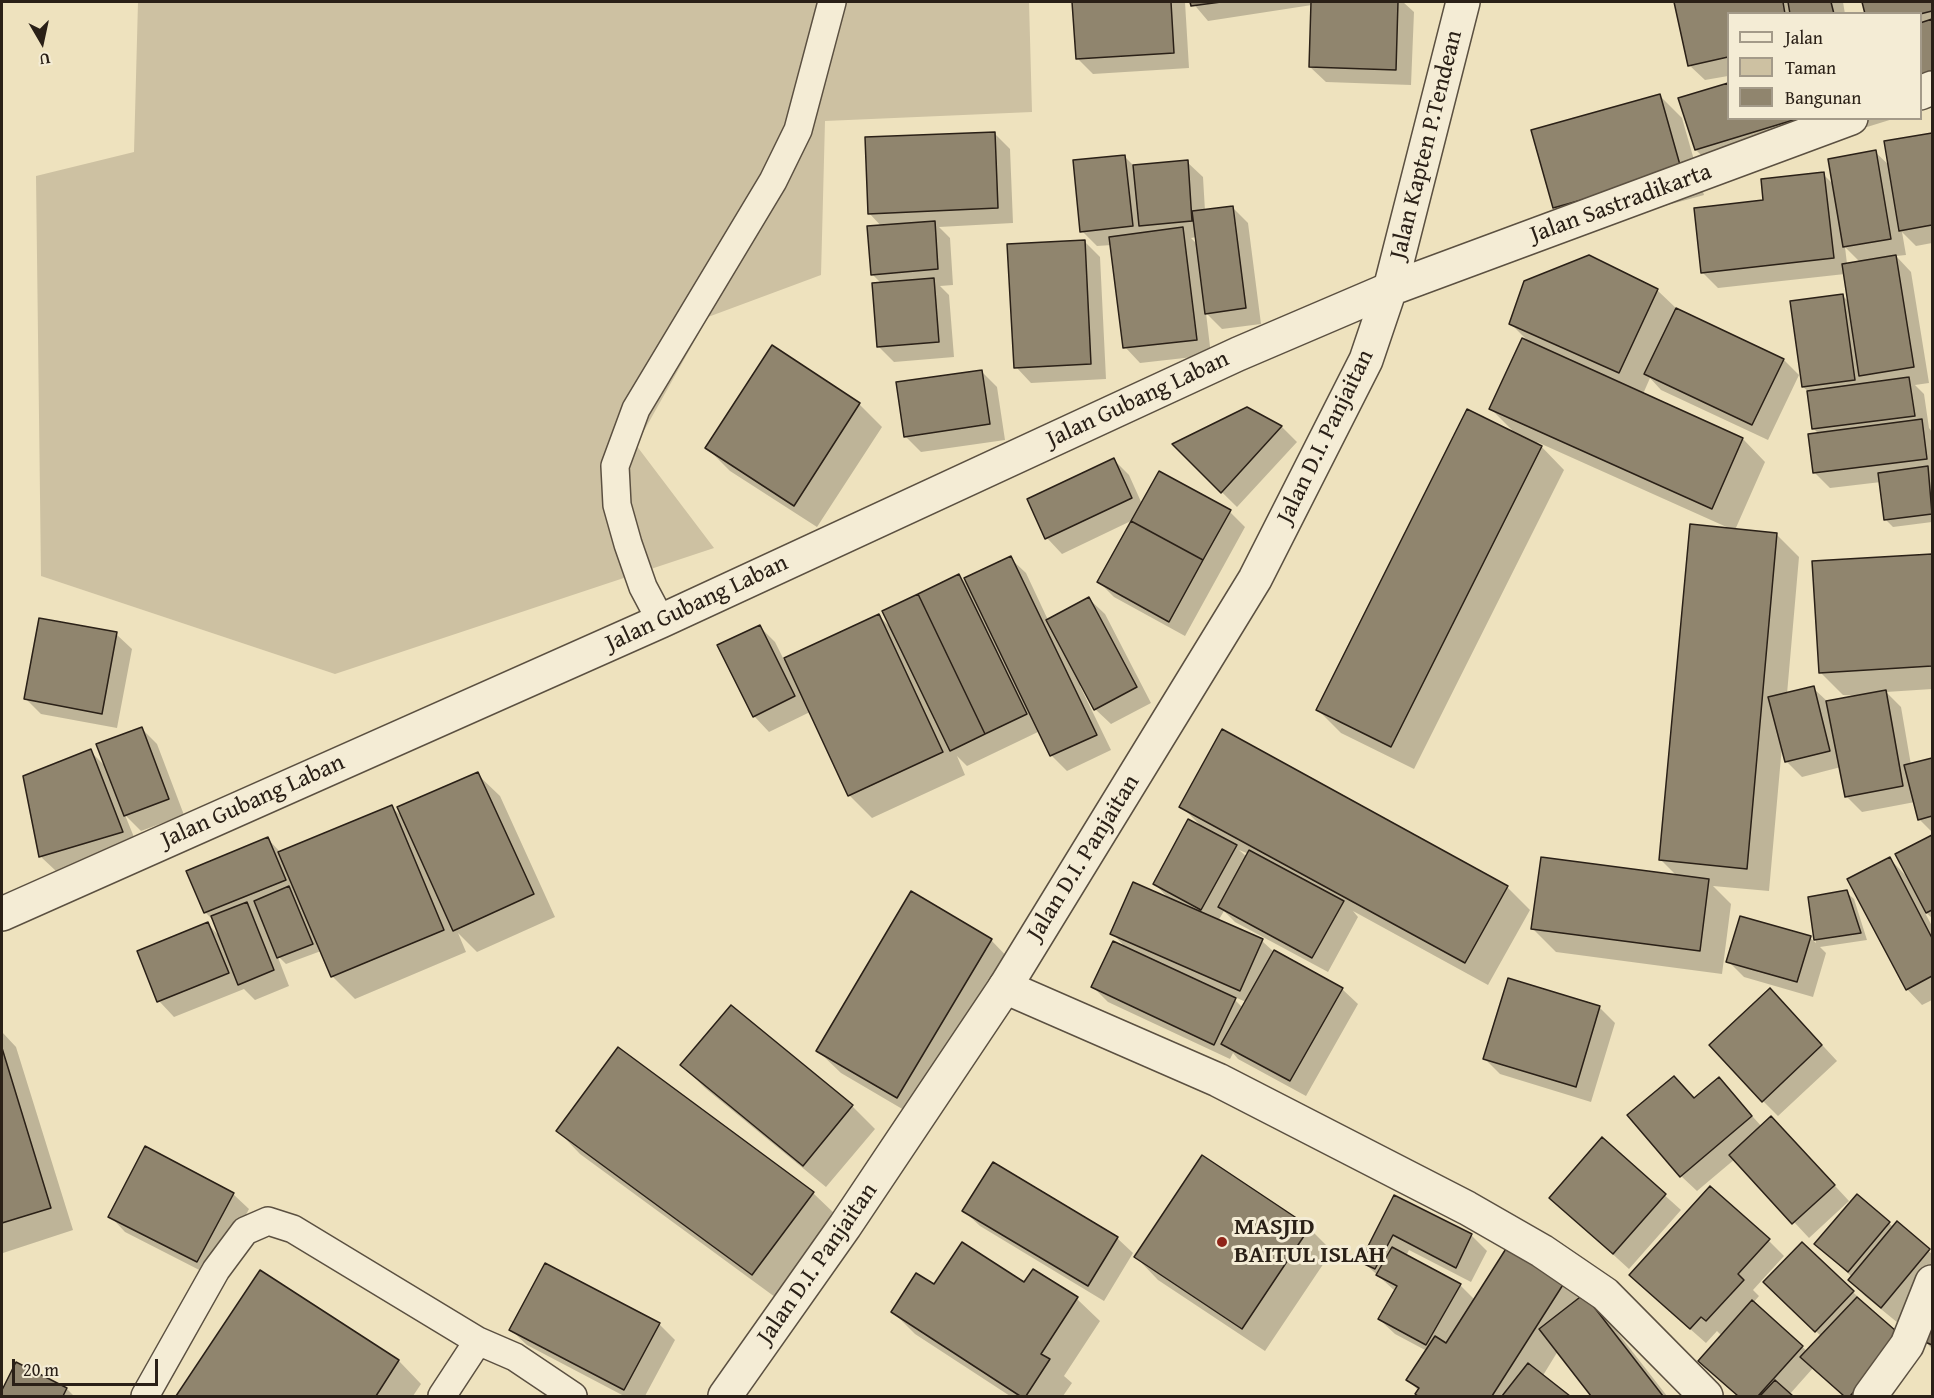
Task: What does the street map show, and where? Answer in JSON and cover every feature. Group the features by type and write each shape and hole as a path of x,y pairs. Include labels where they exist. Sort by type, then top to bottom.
{"street":[{"name":"Jalan Kapten P.Tendean","path":"1390,289 1463,2"},
{"name":"Jalan Sastradikarta","path":"1390,289 1846,120"},
{"name":"Jalan Gubang Laban","path":"2,914 661,621 1238,354 1390,289"},
{"name":"Jalan D.I. Panjaitan","path":"725,1396 845,1226 1005,987 1256,579 1366,360 1390,289"},
{"path":"1005,987 1218,1080 1467,1208 1542,1251 1605,1294 1706,1396"},
{"path":"1870,1396 1907,1345 1932,1282"}],"lane":[{"path":"661,621 644,587 628,544 617,504 615,466 636,409 772,181 798,130 832,2"},
{"path":"145,1396 216,1270 245,1231 268,1221 293,1229 478,1341 515,1357 573,1396"},
{"path":"442,1396 478,1341"}],"green space":[{"path":"138,2 1029,2 1032,112 825,121 821,275 708,317 636,445 714,548 335,674 41,576 36,176 134,152"}],"building":[{"path":"1072,2 1171,2 1174,53 1076,59"},
{"path":"1190,2 1221,2 1191,6"},
{"path":"1311,2 1398,2 1396,70 1309,67"},
{"path":"1674,2 1783,2 1785,12 1727,12 1727,57 1688,66"},
{"path":"1788,2 1831,2 1834,12 1790,12"},
{"path":"1862,2 1932,2 1932,11 1922,14 1864,12"},
{"path":"1932,19 1932,72 1922,76 1922,22"},
{"path":"1727,83 1727,120 1793,120 1695,150 1678,98"},
{"path":"1660,94 1682,172 1553,208 1531,130"},
{"path":"995,132 998,208 868,214 865,137"},
{"path":"1932,133 1932,225 1899,231 1884,141"},
{"path":"1876,150 1891,239 1843,247 1828,159"},
{"path":"1125,155 1133,226 1080,232 1073,160"},
{"path":"1188,160 1192,221 1139,226 1133,165"},
{"path":"1824,172 1834,258 1701,273 1694,208 1763,200 1761,179"},
{"path":"1233,206 1246,308 1205,314 1192,211"},
{"path":"935,221 938,269 871,275 867,226"},
{"path":"1183,227 1197,340 1123,348 1109,237"},
{"path":"1085,240 1091,364 1014,368 1007,244"},
{"path":"1589,255 1658,289 1619,373 1509,324 1524,281"},
{"path":"1896,255 1914,367 1859,376 1842,264"},
{"path":"934,278 939,342 877,347 872,283"},
{"path":"1843,294 1855,380 1802,387 1790,301"},
{"path":"1676,308 1784,359 1752,425 1644,374"},
{"path":"1522,338 1743,438 1712,509 1489,409"},
{"path":"772,345 860,403 794,506 705,448"},
{"path":"982,370 990,424 904,437 896,382"},
{"path":"1909,377 1915,416 1812,429 1807,391"},
{"path":"1247,407 1282,426 1221,493 1172,444"},
{"path":"1467,409 1542,446 1391,747 1316,710"},
{"path":"1922,419 1927,459 1813,473 1808,434"},
{"path":"1114,458 1132,498 1045,539 1027,499"},
{"path":"1928,466 1932,514 1884,520 1878,473"},
{"path":"1159,471 1231,510 1203,560 1131,521"},
{"path":"1131,521 1203,560 1169,622 1097,582"},
{"path":"1690,524 1777,533 1747,869 1659,860"},
{"path":"1932,554 1932,666 1819,673 1812,561"},
{"path":"1011,556 1097,735 1050,756 964,578"},
{"path":"959,574 1027,714 985,734 918,594"},
{"path":"918,594 985,734 950,751 882,611"},
{"path":"1089,597 1137,687 1094,710 1046,620"},
{"path":"879,614 943,752 848,796 784,658"},
{"path":"39,618 117,632 102,714 24,699"},
{"path":"760,625 795,696 753,717 717,645"},
{"path":"1814,686 1830,751 1785,762 1768,697"},
{"path":"1886,690 1903,786 1845,797 1826,701"},
{"path":"142,727 169,799 124,816 96,744"},
{"path":"1222,729 1508,886 1465,963 1179,807"},
{"path":"91,749 123,832 39,857 23,776"},
{"path":"1932,758 1932,816 1918,820 1904,765"},
{"path":"478,772 534,894 453,931 397,807"},
{"path":"392,805 444,930 331,977 278,852"},
{"path":"1188,819 1237,845 1201,910 1153,884"},
{"path":"1932,835 1932,910 1926,913 1895,854"},
{"path":"268,837 286,880 204,913 186,871"},
{"path":"1249,850 1344,901 1312,958 1218,907"},
{"path":"1541,857 1709,879 1700,951 1531,929"},
{"path":"1890,857 1932,938 1932,976 1906,990 1847,879"},
{"path":"1133,882 1263,939 1240,991 1110,934"},
{"path":"289,886 313,944 277,958 254,901"},
{"path":"1847,890 1861,933 1814,940 1808,897"},
{"path":"911,891 992,939 897,1098 816,1051"},
{"path":"247,902 274,970 238,985 211,916"},
{"path":"1740,916 1811,936 1797,982 1726,962"},
{"path":"208,922 229,973 157,1002 137,951"},
{"path":"1113,941 1236,998 1214,1045 1091,987"},
{"path":"1274,950 1343,988 1290,1081 1221,1044"},
{"path":"1508,978 1600,1006 1576,1087 1483,1059"},
{"path":"1770,988 1822,1045 1762,1102 1709,1045"},
{"path":"731,1005 853,1105 803,1166 680,1065"},
{"path":"618,1047 814,1192 752,1275 556,1131"},
{"path":"2,1048 51,1208 2,1223"},
{"path":"1674,1076 1694,1098 1719,1077 1752,1116 1680,1177 1627,1115"},
{"path":"1771,1116 1835,1185 1792,1224 1729,1155"},
{"path":"1602,1137 1666,1194 1613,1254 1549,1198"},
{"path":"145,1146 234,1193 197,1262 108,1217"},
{"name":"MASJID BAITUL ISLAH","path":"1202,1155 1310,1227 1242,1329 1134,1257"},
{"path":"993,1162 1118,1237 1088,1286 962,1211"},
{"path":"1710,1186 1770,1239 1738,1274 1744,1280 1706,1321 1701,1317 1690,1329 1629,1275"},
{"path":"1857,1194 1890,1222 1848,1272 1814,1244"},
{"path":"1394,1195 1472,1234 1456,1268 1393,1235 1375,1269 1360,1262"},
{"path":"1897,1221 1930,1249 1881,1308 1848,1280"},
{"path":"962,1242 1024,1282 1033,1269 1078,1297 1041,1354 1050,1359 1026,1396 1020,1396 891,1312 916,1273 934,1284"},
{"path":"1802,1242 1854,1291 1815,1332 1763,1282"},
{"path":"1509,1244 1566,1280 1492,1396 1418,1396 1415,1394 1419,1388 1406,1380 1435,1336 1446,1343"},
{"path":"1392,1247 1461,1284 1426,1345 1378,1319 1397,1286 1376,1275"},
{"path":"545,1263 660,1323 624,1390 509,1330"},
{"path":"260,1270 399,1360 376,1396 176,1396"},
{"path":"1584,1294 1663,1396 1591,1396 1539,1329"},
{"path":"1857,1297 1904,1338 1850,1396 1844,1396 1800,1357"},
{"path":"1752,1300 1803,1346 1758,1396 1738,1396 1698,1361"},
{"path":"1932,1318 1932,1345 1923,1341"},
{"path":"16,1362 67,1388 63,1396 2,1396 2,1390"},
{"path":"1528,1363 1570,1396 1502,1396"},
{"path":"1775,1380 1793,1396 1760,1396"}],"place":[{"name":"MASJID BAITUL ISLAH","path":"1222,1242"}]}
